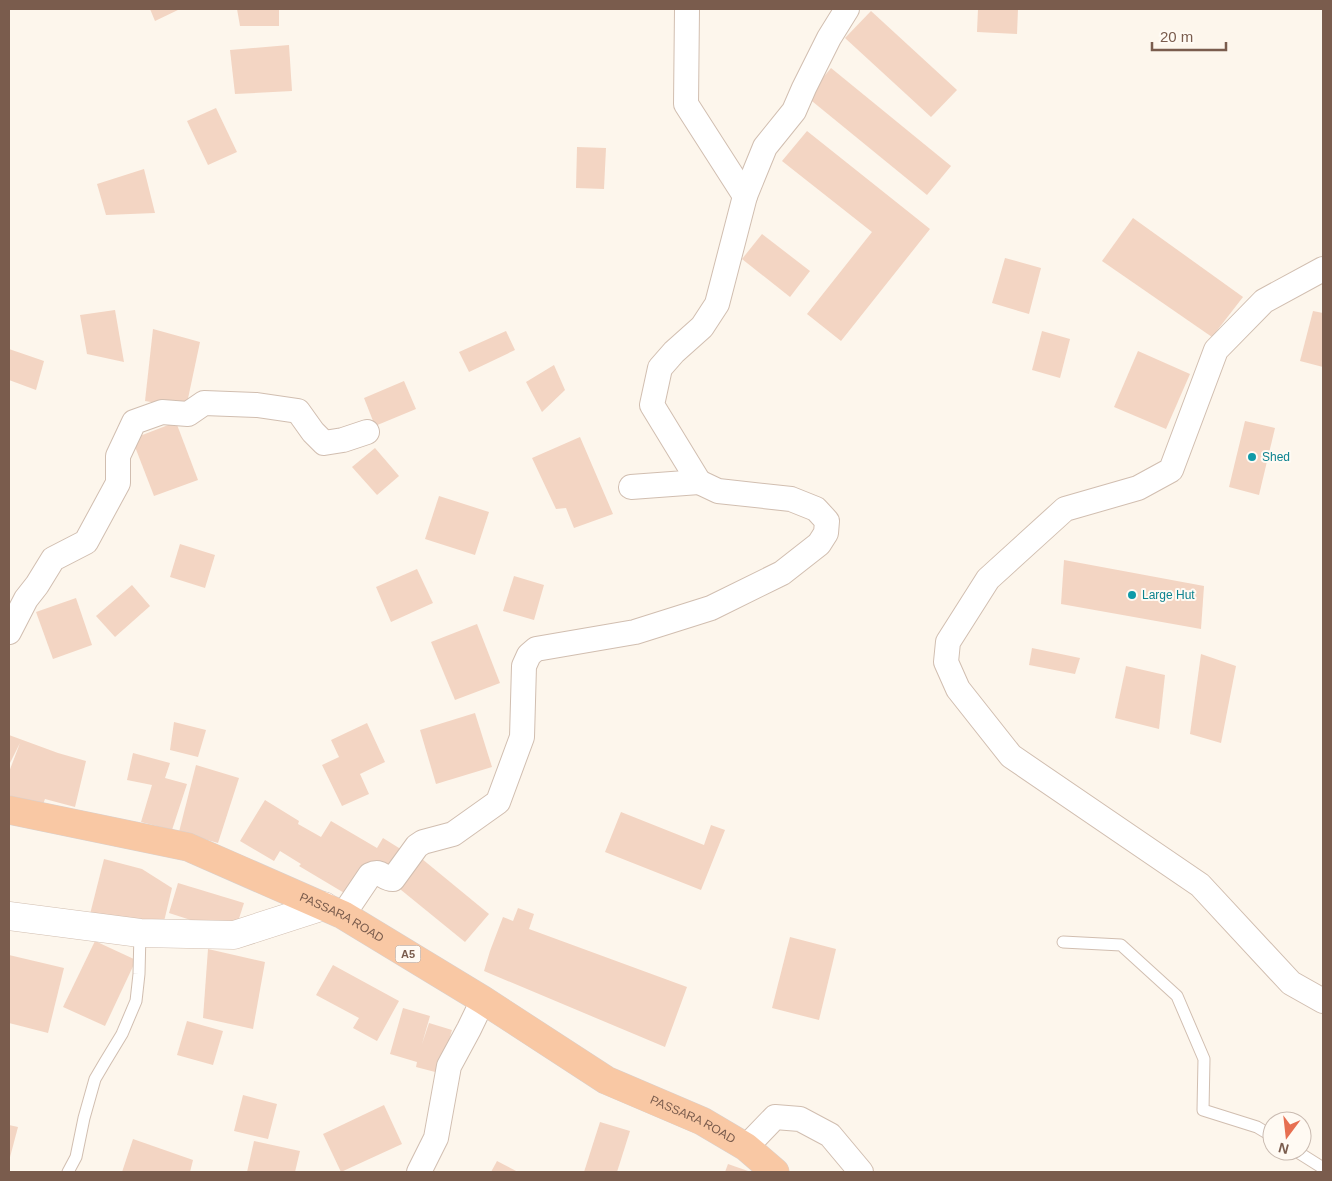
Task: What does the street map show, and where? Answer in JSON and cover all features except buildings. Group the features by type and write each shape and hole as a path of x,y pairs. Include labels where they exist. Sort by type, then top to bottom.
{"highway":[{"name":"PASSARA ROAD","path":"9,810 188,847 333,910 483,1000 606,1080 702,1121 746,1147 775,1172"}],"street":[{"path":"687,9 686,104 745,196"},
{"path":"699,482 652,405 660,368 674,352 702,327 717,304 745,196 764,147 794,111 828,38 847,9"},
{"path":"1323,269 1264,301 1216,350 1171,470 1138,488 1065,509 988,578 948,642 946,662 958,689 1011,756 1200,885 1291,983 1323,1001"},
{"path":"9,632 26,599 53,559 86,542 118,483 118,456 134,422 162,412 188,414 204,403 257,405 298,411 313,432 324,443 343,440 367,432"},
{"path":"9,916 140,933 234,936 333,910 370,875 375,872 388,879 393,879 417,846 423,842 454,834 498,802 522,737 524,666 529,656 536,649 634,632 711,608 782,572 819,544 826,533 827,521 816,509 791,499 718,491 699,482 631,488"},
{"path":"419,1172 436,1138 449,1066 483,1000"},
{"path":"746,1147 775,1117 800,1119 830,1135 860,1172"}],"lane":[{"path":"68,1172 76,1157 95,1079 122,1034 136,1001 140,933"},
{"path":"1062,942 1121,945 1177,996 1204,1059 1203,1110 1262,1130"},
{"path":"1312,1161 1323,1168"}],"place":[{"name":"Shed","path":"1252,457"},
{"name":"Large Hut","path":"1132,595"}]}
